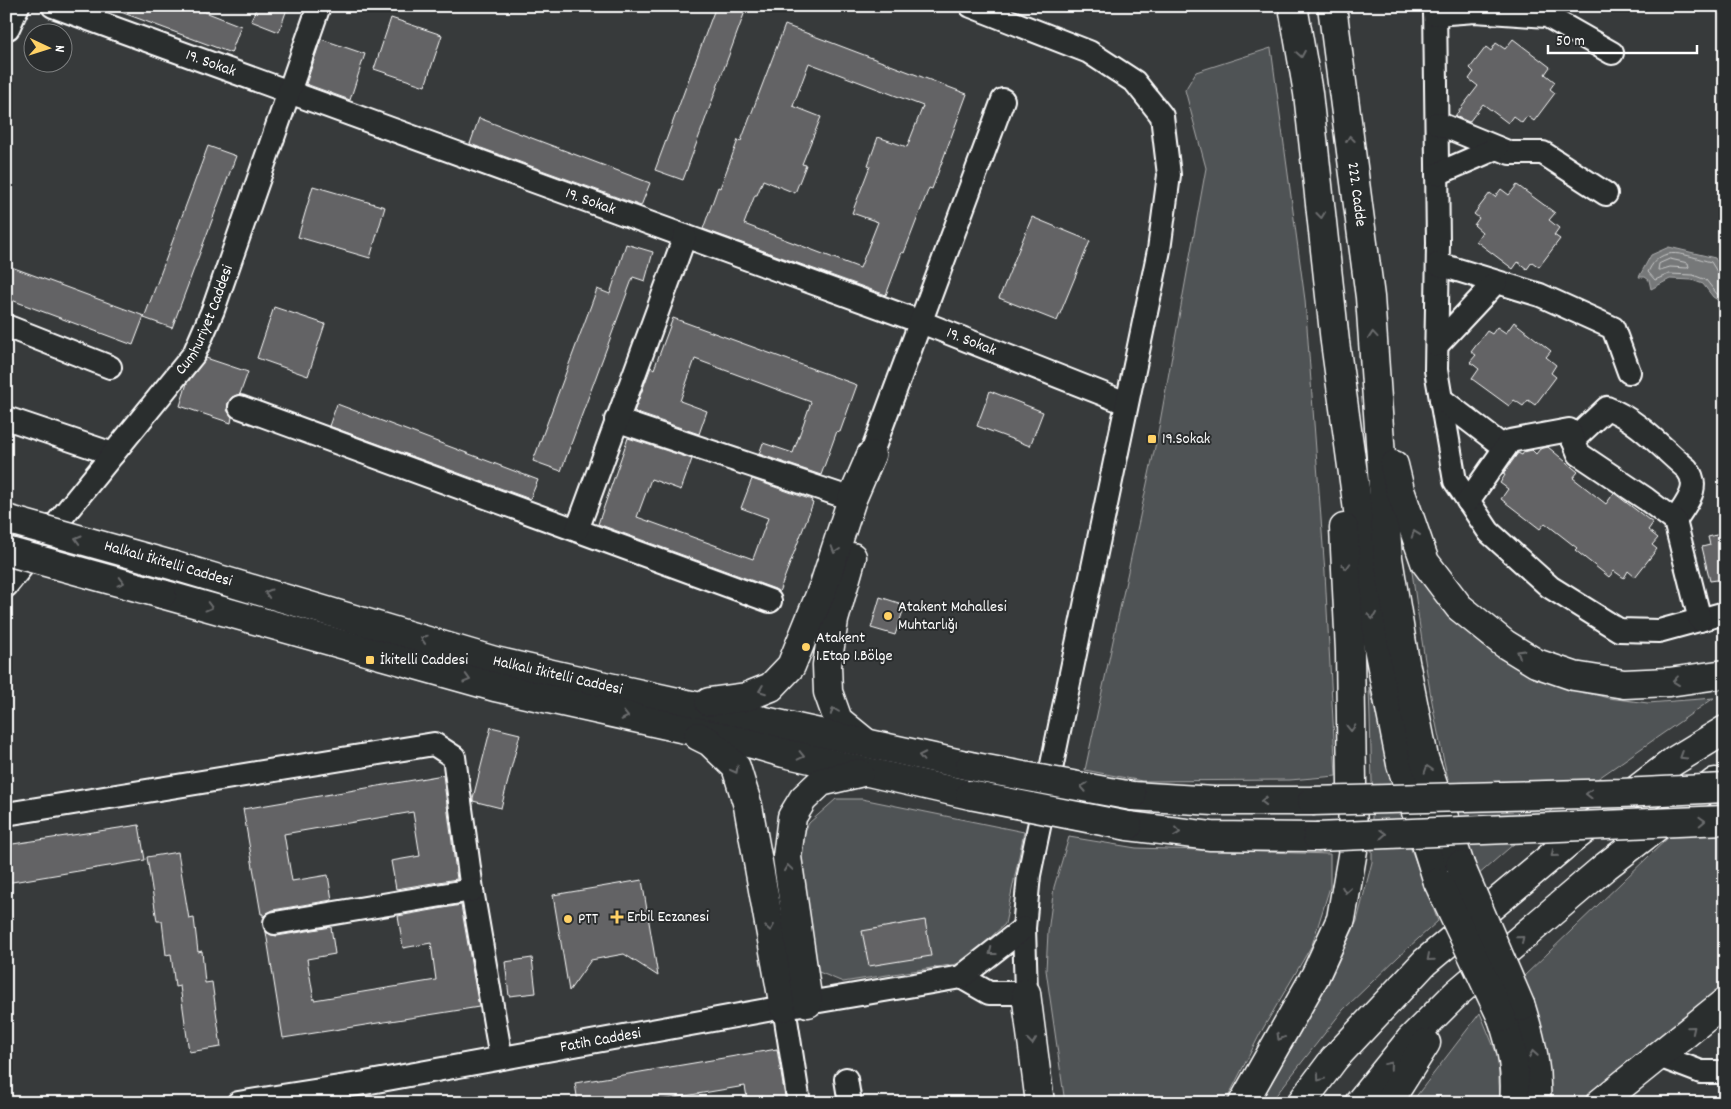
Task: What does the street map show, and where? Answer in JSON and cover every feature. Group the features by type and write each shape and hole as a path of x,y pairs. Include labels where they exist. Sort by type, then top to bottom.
{"main road":[{"path":"1293,6 1308,93 1335,342 1374,627 1401,764 1438,882 1512,1012 1531,1041 1537,1080 1536,1103"},
{"name":"222. Cadde","path":"1332,6 1370,297 1377,384"},
{"path":"1243,1103 1315,976 1341,919 1353,850 1350,651 1335,342"},
{"path":"1377,384 1400,490 1425,562 1459,607 1505,644 1536,663 1574,676 1624,684 1669,682 1725,674"},
{"path":"1377,384 1388,558 1405,662 1424,758 1512,1012 1512,1047 1516,1083 1514,1103"},
{"path":"796,1005 748,806 736,768 689,717 771,687 791,666 824,585 852,499 871,455"},
{"path":"868,744 838,720 828,692 828,665 834,620 858,536 871,455"},
{"name":"Halkalı İkitelli Caddesi","path":"6,518 495,661 609,687 689,717 866,771 970,795 1128,826 1211,836 1316,837 1725,820"},
{"name":"Halkalı İkitelli Caddesi","path":"6,551 495,687 868,744 970,766 1132,796 1214,802 1312,801 1621,793 1725,788"},
{"path":"1301,1103 1334,1059 1425,962 1574,838 1674,761 1725,730"},
{"path":"796,1005 787,857 792,817 803,799 821,782 866,771"},
{"path":"1359,1103 1410,1040 1457,993 1606,866 1708,786 1725,776"},
{"path":"1026,993 1040,1103"},
{"path":"1388,1103 1457,993"},
{"path":"1600,1103 1725,1002"}],"street":[{"path":"8,28 18,6"},
{"name":"19. Sokak","path":"53,6 921,322 1126,404"},
{"name":"Cumhuriyet Caddesi","path":"6,586 194,354 213,310 319,6"},
{"path":"971,6 1090,52 1135,82 1162,116 1169,176 1159,250 1029,875 1024,928 1026,993 989,993 961,977 1024,928"},
{"path":"1612,53 1546,16 1435,10 1438,264 1436,370 1455,482 1489,532 1550,587 1619,630 1659,631 1725,613"},
{"path":"871,455 1003,100"},
{"path":"1436,123 1510,153 1543,153 1606,194"},
{"path":"1437,174 1497,148"},
{"path":"577,530 685,236"},
{"path":"1438,264 1540,295 1613,328 1629,372"},
{"path":"1437,344 1496,282"},
{"path":"6,326 110,367"},
{"path":"1441,399 1505,448"},
{"path":"240,406 770,602"},
{"path":"1573,440 1607,408 1623,414 1636,424 1687,469 1692,476 1694,484 1691,494 1674,521"},
{"path":"6,418 113,454"},
{"path":"616,420 852,499"},
{"path":"1468,501 1510,441 1569,430 1579,454 1646,499 1674,521 1700,620"},
{"path":"6,814 434,744 454,757 472,890 501,1058"},
{"path":"274,923 472,890"},
{"name":"Fatih Caddesi","path":"238,1103 276,1100 796,1005 961,977"},
{"path":"796,1005 799,1103"},
{"path":"1658,1056 1701,1072 1725,1072"},
{"path":"846,1079 850,1103"}],"shaded area":[{"path":"1271,48 1305,300 1325,573 1336,776 1290,780 1142,781 1085,770 1158,433 1206,168 1185,90 1196,72"},
{"path":"1410,558 1443,608 1482,645 1511,663 1577,690 1608,698 1648,703 1714,698 1554,809 1477,876 1457,810 1435,720"},
{"path":"1369,687 1411,849 1438,921 1343,1010 1270,1103 1260,1103 1328,984 1357,921 1372,862"},
{"path":"836,799 862,799 1024,832 1005,924 963,963 843,982 814,970 799,843 809,823"},
{"path":"1725,800 1725,986 1600,1086 1582,1103 1548,1103 1550,1082 1546,1053 1523,977 1674,832"},
{"path":"1069,837 1136,848 1330,854 1330,887 1312,945 1261,1032 1225,1103 1065,1103 1046,970 1048,932 1054,887"},
{"path":"1480,1013 1498,1057 1500,1103 1411,1103"}],"water":[{"path":"1669,247 1715,258 1725,276 1724,304 1713,297 1703,284 1692,280 1670,279 1651,289 1649,280 1645,277 1639,277 1651,255"}],"building":[{"path":"111,6 190,6 241,26 231,53 110,8"},
{"path":"257,6 288,6 279,32 251,21"},
{"path":"716,6 747,6 683,180 655,170"},
{"path":"391,18 442,35 425,86 374,69"},
{"path":"785,25 967,94 932,189 929,188 886,295 703,229 738,140 741,141","holes":["809,63 923,106 907,147 878,137 868,165 870,166 852,213 878,222 860,268 744,224 763,180 795,193 806,165 802,164 821,117 793,106"]},
{"path":"321,39 365,54 350,100 306,84"},
{"path":"1513,39 1550,67 1545,74 1555,82 1550,89 1555,93 1534,121 1527,116 1522,123 1513,116 1508,123 1483,104 1469,122 1455,116 1478,86 1469,79 1474,72 1470,68 1486,47 1491,51 1496,43 1505,49"},
{"path":"479,118 650,183 641,206 470,144"},
{"path":"208,146 236,156 172,328 144,318"},
{"path":"1517,185 1555,213 1549,220 1559,228 1554,235 1560,239 1539,267 1532,262 1527,269 1518,262 1513,269 1476,241 1482,232 1474,225 1479,218 1474,214 1490,193 1495,197 1501,189 1509,195"},
{"path":"313,186 385,207 370,258 298,237"},
{"path":"1032,217 1090,241 1057,321 999,298"},
{"path":"626,244 653,252 645,281 633,277 561,471 533,461 597,289 610,294"},
{"path":"6,265 144,316 133,345 6,298"},
{"path":"274,307 325,324 308,376 257,358"},
{"path":"673,318 857,385 840,432 837,431 821,475 759,454 763,443 793,453 811,402 695,359 680,401 707,411 699,434 634,412 651,367 654,369"},
{"path":"1514,322 1551,351 1546,357 1556,365 1551,373 1556,377 1535,405 1528,400 1523,406 1514,400 1509,406 1472,379 1479,369 1470,362 1476,355 1471,352 1487,331 1492,334 1497,327 1506,333"},
{"path":"206,358 248,372 240,394 232,397 228,403 227,410 232,417 231,423 180,406 187,383"},
{"path":"990,391 1043,412 1030,446 977,426"},
{"path":"337,404 538,480 530,499 329,426"},
{"path":"628,438 692,459 681,490 651,479 637,517 753,559 768,518 741,508 752,479 812,500 811,502 813,503 779,592 598,524"},
{"path":"1548,447 1578,472 1573,478 1606,504 1614,493 1653,523 1648,530 1658,538 1652,545 1657,549 1635,577 1628,571 1624,578 1614,571 1609,577 1575,550 1577,548 1545,523 1540,529 1501,499 1508,489 1500,483 1505,475 1503,474 1518,453 1522,455 1524,452 1532,450 1536,454 1540,449"},
{"path":"1725,533 1725,579 1710,581 1702,547 1710,545 1708,537"},
{"name":"Atakent Mahallesi Muhtarlığı","path":"880,597 905,605 895,635 871,628"},
{"path":"491,727 520,734 501,808 473,801"},
{"path":"443,775 457,879 396,889 391,861 420,856 413,812 284,834 292,881 328,875 332,900 273,910 263,917 243,809"},
{"path":"139,825 145,860 6,883 6,845"},
{"path":"178,852 189,919 194,918 198,952 202,951 205,983 212,982 221,1047 189,1052 180,986 175,987 171,954 166,955 162,921 157,921 147,857"},
{"path":"642,880 658,976 624,954 591,960 569,991 553,895"},
{"path":"461,905 479,1007 283,1038 266,932 277,936 331,927 335,954 307,959 314,1000 436,980 431,943 403,948 398,916"},
{"path":"925,920 931,956 869,966 862,931"},
{"path":"532,958 536,993 509,996 505,962"},
{"path":"777,1049 786,1103 748,1103 745,1086 643,1103 578,1103 575,1083"}],"place":[{"name":"19.Sokak","path":"1152,439"},
{"name":"Atakent Mahallesi Muhtarlığı","path":"888,616"},
{"name":"Atakent 1.Etap 1.Bölge","path":"806,647"},
{"name":"İkitelli Caddesi","path":"370,660"},
{"name":"Erbil Eczanesi","path":"617,917"},
{"name":"PTT","path":"568,919"}]}
